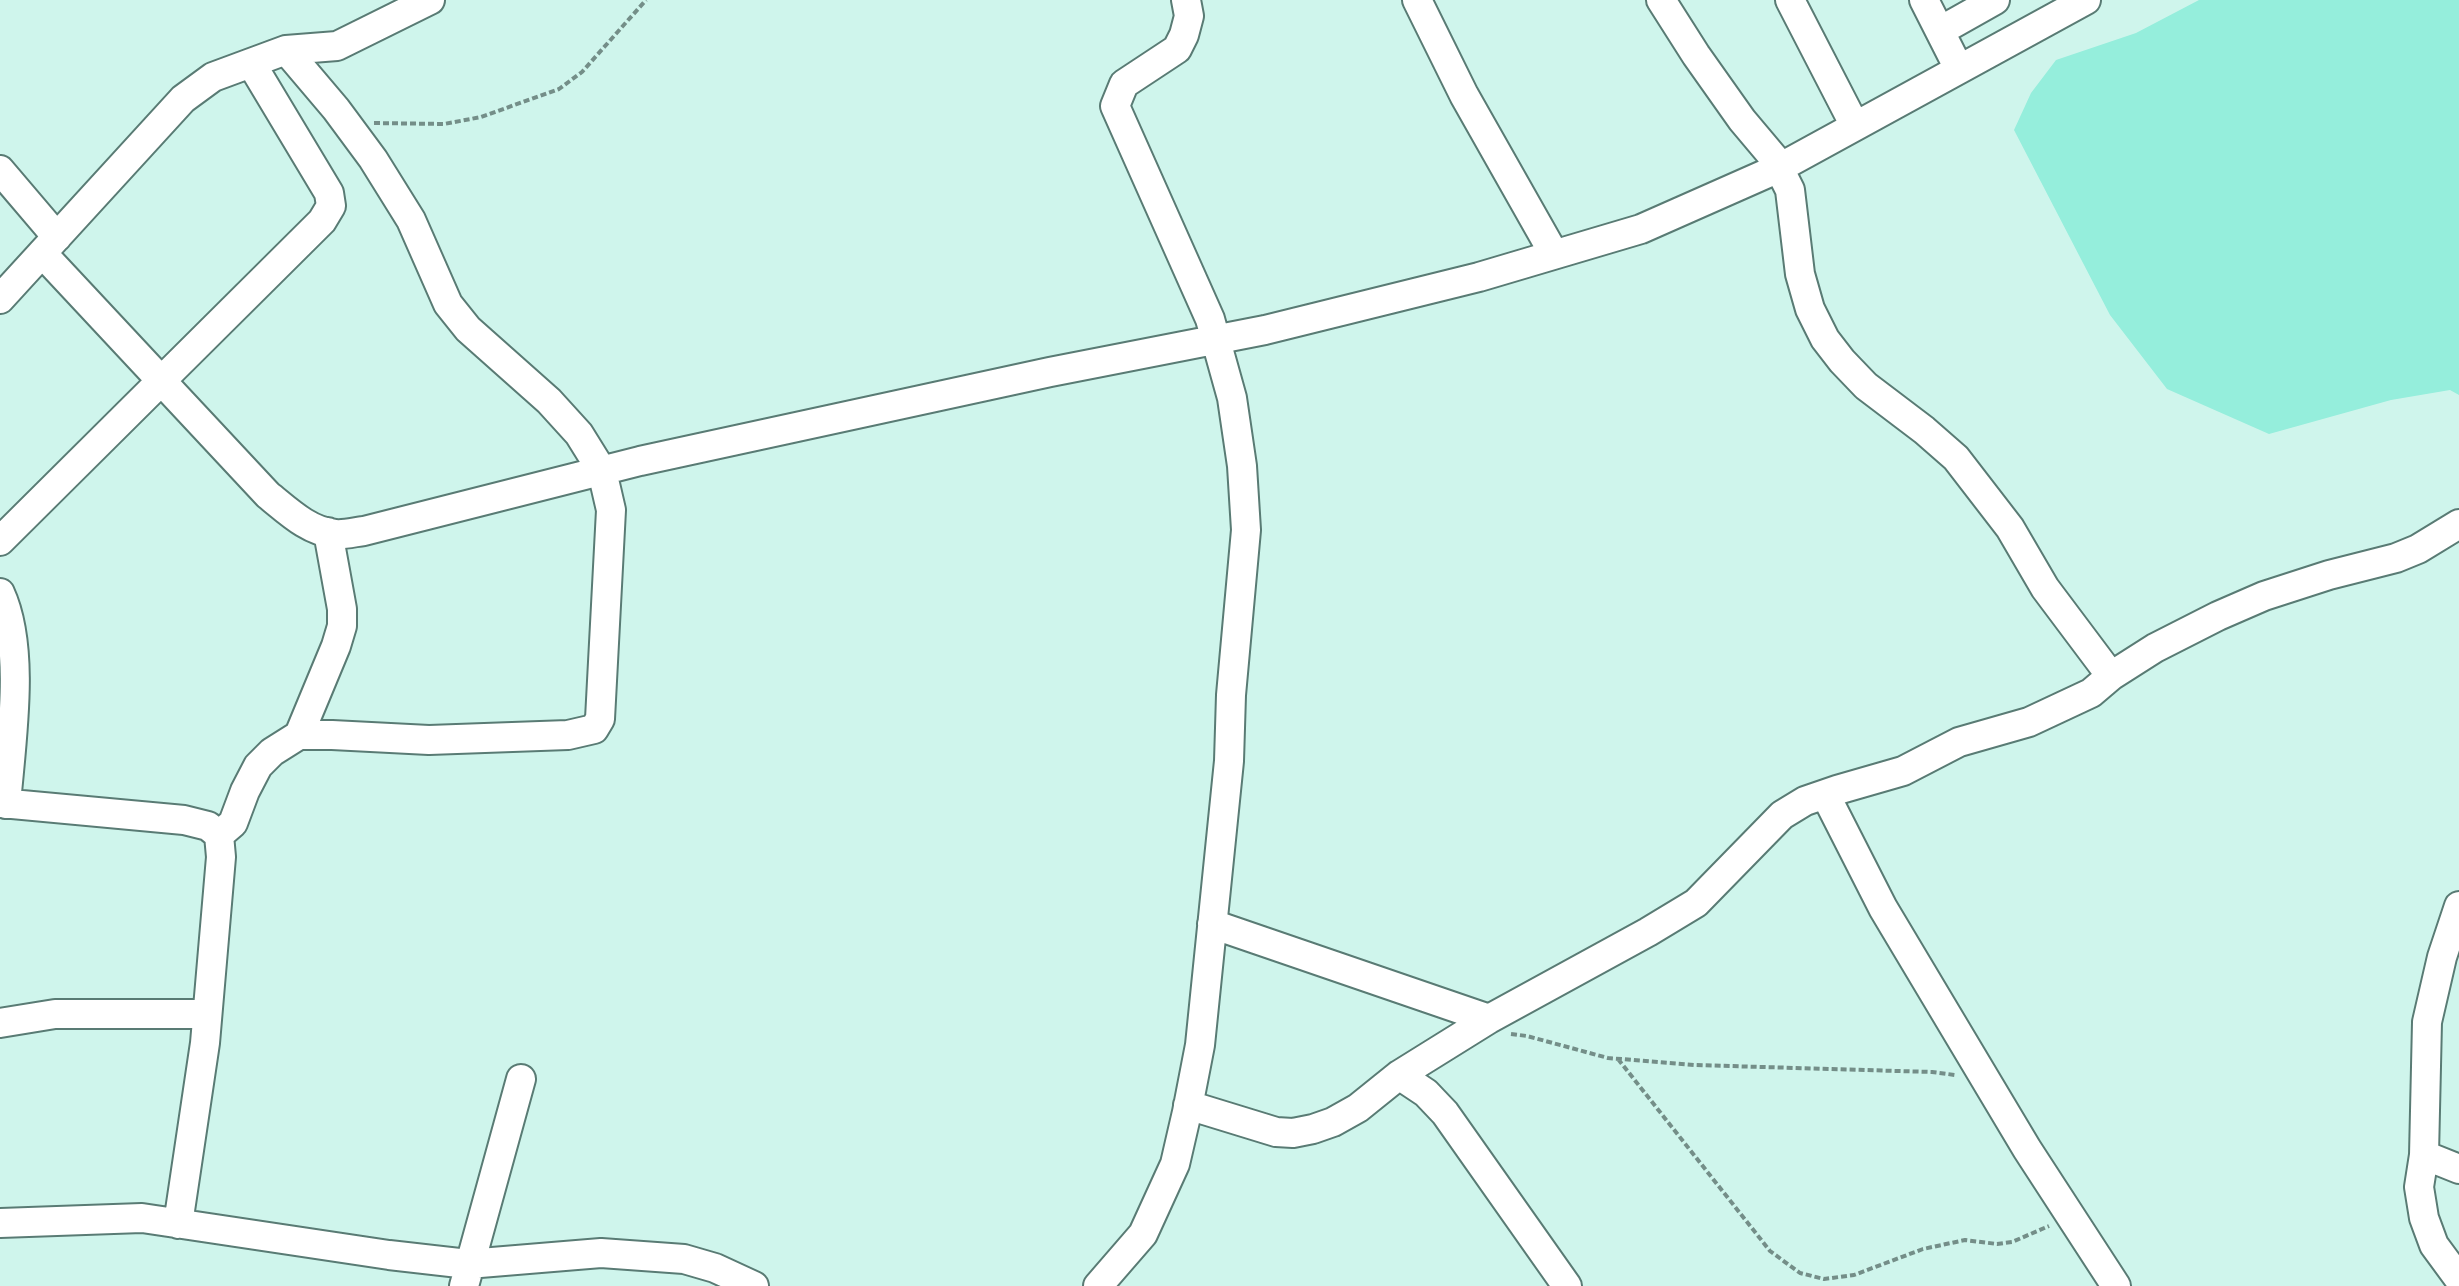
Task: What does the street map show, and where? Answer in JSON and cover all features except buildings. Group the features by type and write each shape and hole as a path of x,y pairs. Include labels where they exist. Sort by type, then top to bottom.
{"street":[{"path":"1,295 50,245 183,99 213,77 286,50 337,46 430,0"},
{"path":"1098,1286 1143,1234 1175,1164 1200,1045 1229,761 1231,695 1246,530 1242,466 1233,398 1210,320 1115,106 1124,84 1177,49 1189,16 1186,0"},
{"path":"1417,0 1464,95 1554,254"},
{"path":"1661,0 1696,56 1742,120 1774,158 1790,190 1800,274 1807,300 1825,339 1866,386 1910,418 1956,458 2010,528 2045,588 2111,676"},
{"path":"1790,0 1855,126"},
{"path":"1924,0 1959,69"},
{"path":"1940,32 1995,0"},
{"path":"0,170 50,245 161,380 268,495 294,517 317,530 335,534 364,531 602,471 1050,372 1264,330 1479,277 1641,229 1779,168 2086,0"},
{"path":"219,835 233,823 240,811 245,790 258,766 272,752 299,735 429,740 568,735 594,729 600,719 611,510 602,471 579,434 549,401 468,328 448,304 411,220 373,159 286,50"},
{"path":"0,541 321,221 331,206 329,193 251,63"},
{"path":"1188,1105 1276,1132 1293,1133 1313,1130 1333,1122 1358,1108 1399,1075 1480,1024 1648,932 1696,903 1782,815 1805,801 1903,771 1959,742 2029,722 2083,697 2155,648 2218,616 2275,592 2396,558 2418,549 2459,524"},
{"path":"299,735 342,626 342,609 328,532"},
{"path":"0,593 10,621 14,708 3,803 184,820 208,826 219,835 221,857 207,1014 178,1224"},
{"path":"1825,794 1882,908 1986,1080 2116,1286"},
{"path":"2459,906 2442,957 2427,1022 2424,1155 2419,1187 2424,1218 2434,1245 2459,1279"},
{"path":"1212,924 1480,1024"},
{"path":"0,1023 56,1014 207,1014"},
{"path":"1399,1075 1426,1093 1445,1113 1567,1286"},
{"path":"466,1275 521,1079"},
{"path":"2424,1155 2459,1169"},
{"path":"0,1223 142,1218 466,1275 601,1253 684,1259 715,1268 751,1285"}],"path":[{"path":"347,124 444,123 480,117 559,89 582,72 646,0"},
{"path":"1480,1024 1608,1058 1695,1065 1932,1072 1986,1080"},
{"path":"1618,1059 1770,1251 1800,1273 1824,1279 1854,1275 1923,1249 1944,1244 1965,1240 1997,1244 2013,1242 2040,1232 2069,1213"}],"green space":[{"path":"2199,0 2459,0 2459,395 2450,390 2391,400 2269,434 2167,389 2110,315 2014,130 2031,93 2056,60 2136,33"}]}
